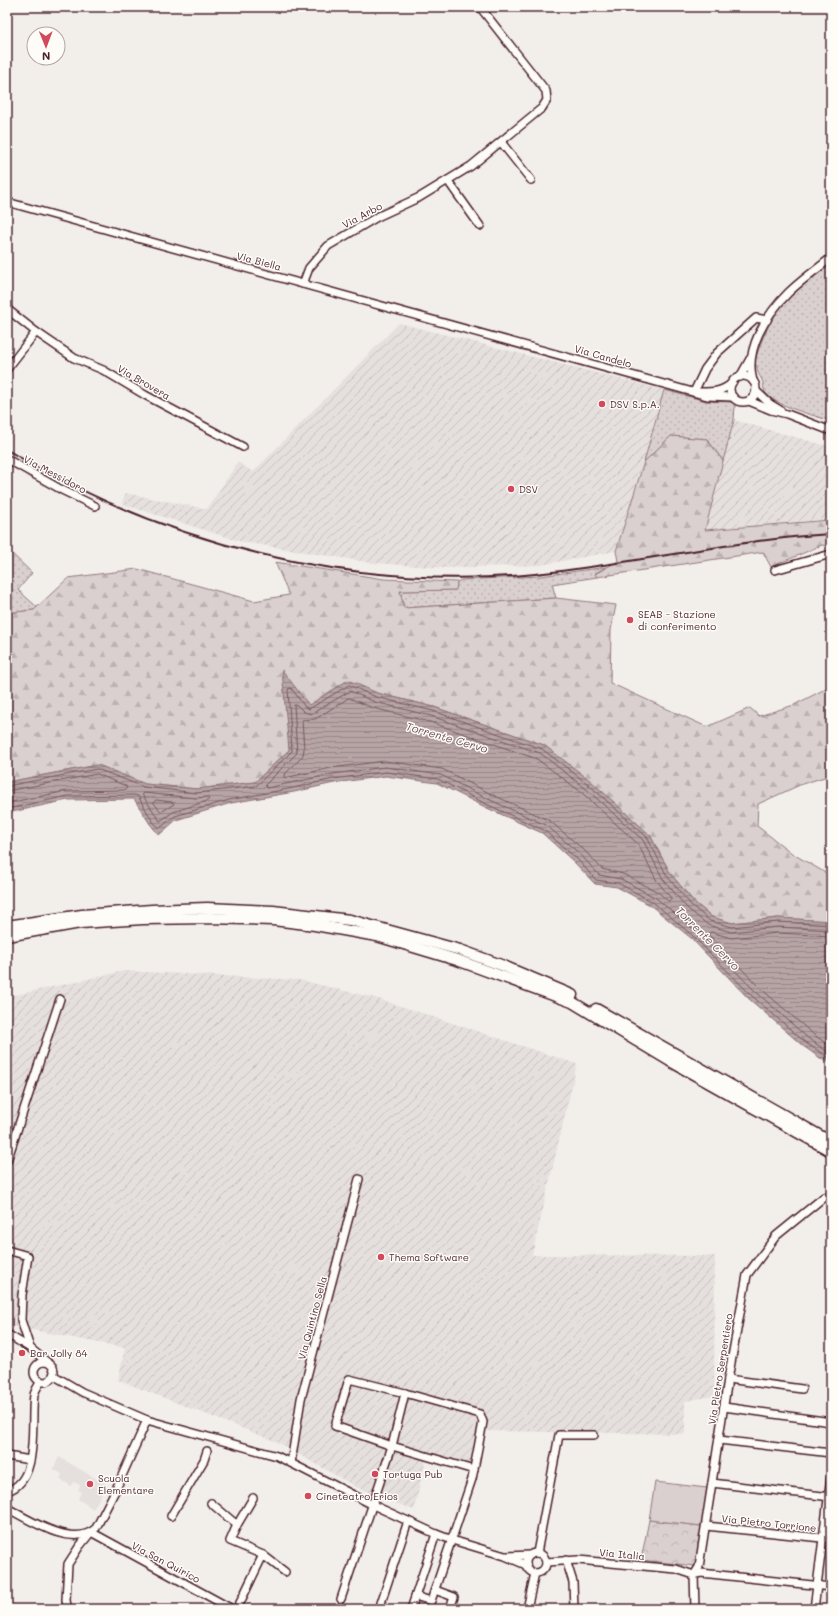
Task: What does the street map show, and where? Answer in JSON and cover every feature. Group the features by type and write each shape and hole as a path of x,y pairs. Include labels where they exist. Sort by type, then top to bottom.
{"highway":[{"path":"7,926 90,914 207,908 273,911 350,920 415,936 494,962 573,996 831,1142"},
{"path":"7,936 80,923 143,919 202,918 280,921 315,925 377,936 457,960 572,1002 670,1061 831,1151"}],"street":[{"name":"Via Arbo","path":"303,284 309,268 328,246 377,217 420,197 448,181 471,166 542,108 547,100 546,91 480,7"},
{"path":"501,142 531,180"},
{"path":"448,181 480,226"},
{"name":"Via Biella","path":"7,202 506,340"},
{"path":"787,414 770,404 756,391 750,365 751,357 756,341 767,320 788,293 831,258"},
{"name":"Via Brovera","path":"7,309 36,332 74,358 103,370 145,395 243,447"},
{"path":"694,392 705,368 717,353 759,316 767,320"},
{"path":"7,369 36,332"},
{"name":"Via Candelo","path":"506,340 707,396 733,397"},
{"path":"751,357 740,377 732,383 730,391 733,397 742,402 749,401 831,431"},
{"path":"740,377 747,377 753,381"},
{"name":"Via Candelo","path":"694,392 718,392 725,389 732,383"},
{"path":"749,401 755,395 756,391"},
{"name":"Via Messidoro","path":"7,459 62,490 95,506"},
{"path":"775,570 831,554"},
{"path":"7,1161 60,999"},
{"name":"Via Quintino Sella","path":"291,1463 301,1399 359,1179"},
{"name":"Via Pietro Serpentiero","path":"694,1575 699,1567 728,1379 747,1275 776,1236 824,1197"},
{"path":"7,1250 28,1256 22,1295 21,1320 30,1348"},
{"path":"7,1334 30,1348 47,1362 53,1369 53,1375 47,1381 41,1381 36,1377 35,1368 37,1354"},
{"path":"35,1368 38,1363 47,1362"},
{"path":"53,1375 82,1392 147,1420 277,1456 408,1522 452,1540 505,1556 526,1565"},
{"path":"429,1609 474,1470 483,1422 480,1414 349,1378 335,1426 392,1446 474,1470"},
{"path":"728,1379 802,1389"},
{"path":"7,1491 19,1485 32,1455 32,1415 35,1394 41,1381"},
{"path":"341,1599 392,1446 404,1393"},
{"path":"724,1408 831,1422"},
{"path":"70,1609 67,1606 66,1600 68,1564 91,1532 96,1528 116,1489 147,1420"},
{"path":"505,1556 533,1554 543,1556 546,1562 543,1571 535,1574 529,1571 526,1565 526,1560 533,1554 559,1435 594,1435"},
{"path":"719,1440 831,1454"},
{"path":"171,1516 204,1460 207,1451"},
{"path":"7,1456 30,1460"},
{"path":"814,1609 817,1585 827,1539 831,1476"},
{"path":"712,1483 830,1496"},
{"path":"253,1498 237,1525 230,1541 263,1556 285,1572"},
{"path":"211,1503 237,1525"},
{"path":"7,1508 62,1535 91,1532"},
{"path":"379,1609 408,1522"},
{"name":"Via Pietro Torrione","path":"706,1526 827,1539"},
{"name":"Via San Quirico","path":"91,1532 232,1609"},
{"path":"411,1609 436,1534"},
{"path":"236,1609 263,1556"},
{"path":"566,1560 573,1582 574,1609"},
{"name":"Via Italia","path":"546,1562 566,1560 676,1569 694,1575 701,1573 831,1587"},
{"path":"527,1609 535,1574"},
{"path":"694,1575 695,1609"},
{"path":"435,1590 454,1597 450,1609"},
{"path":"415,1596 431,1602"}],"shaded area":[{"name":"DSV S.p.A.","path":"399,323 664,390 644,462 616,551 541,565 444,568 373,563 242,542 122,504 125,493 207,509 238,462 253,472"},
{"path":"734,420 831,447 831,508 828,519 705,530"},
{"path":"124,971 300,980 379,999 577,1064 532,1255 715,1256 714,1396 685,1401 685,1434 487,1431 476,1471 426,1459 414,1510 358,1488 277,1442 118,1380 125,1348 7,1325 7,997"},
{"name":"Scuola Elementare","path":"59,1457 107,1485 93,1509 78,1499 81,1492 78,1490 80,1485 73,1482 71,1486 60,1479 62,1474 53,1469"}],"green space":[{"path":"827,266 831,270 831,421 795,410 769,397 764,391 763,382 757,366 754,364 768,327 778,311 795,292"},
{"path":"664,390 706,401 732,402 735,405 734,420 723,461 707,439 671,436 644,462"},
{"path":"671,436 707,439 723,461 705,530 831,520 831,547 822,545 771,567 763,552 597,577 595,574 618,561 616,551 644,462"},
{"path":"7,549 32,573 18,590 37,607 34,610 7,613"},
{"path":"275,562 384,579 457,582 456,590 400,591 404,608 556,598 616,605 611,630 610,683 707,727 750,708 759,716 794,705 831,686 831,775 802,784 758,804 757,826 793,854 831,876 831,921 778,918 732,923 712,917 694,902 670,873 650,835 544,745 434,707 377,693 348,681 289,750 255,782 197,789 145,784 98,765 7,782 7,613 34,610 68,578 137,569 254,601 289,595"},
{"path":"607,567 595,573 597,577 552,584 556,598 404,608 400,591 455,590 457,582 461,580 541,576"},
{"path":"655,1482 707,1488 702,1526 649,1520"},
{"path":"649,1520 702,1526 695,1566 641,1560"}],"water":[{"name":"Torrente Cervo","path":"282,670 309,705 348,680 377,693 434,707 544,745 591,781 650,835 670,873 694,902 712,917 732,923 778,918 831,921 831,1063 823,1060 803,1046 748,998 691,938 650,905 617,887 595,884 574,862 542,833 437,783 386,776 334,783 294,792 231,803 176,820 159,835 134,799 68,800 7,813 7,782 98,765 145,784 197,789 255,782 289,750"}],"railway":[{"path":"7,450 67,483 130,512 195,535 261,554 328,567 397,575 466,578 535,574 572,570 756,541 831,534"}],"place":[{"name":"DSV S.p.A.","path":"602,404"},
{"name":"DSV","path":"511,489"},
{"name":"SEAB - Stazione di conferimento","path":"630,620"},
{"name":"Thema Software","path":"381,1257"},
{"name":"Bar Jolly 84","path":"22,1353"},
{"name":"Tortuga Pub","path":"375,1474"},
{"name":"Scuola Elementare","path":"90,1484"},
{"name":"Cineteatro Erios","path":"308,1496"}]}
